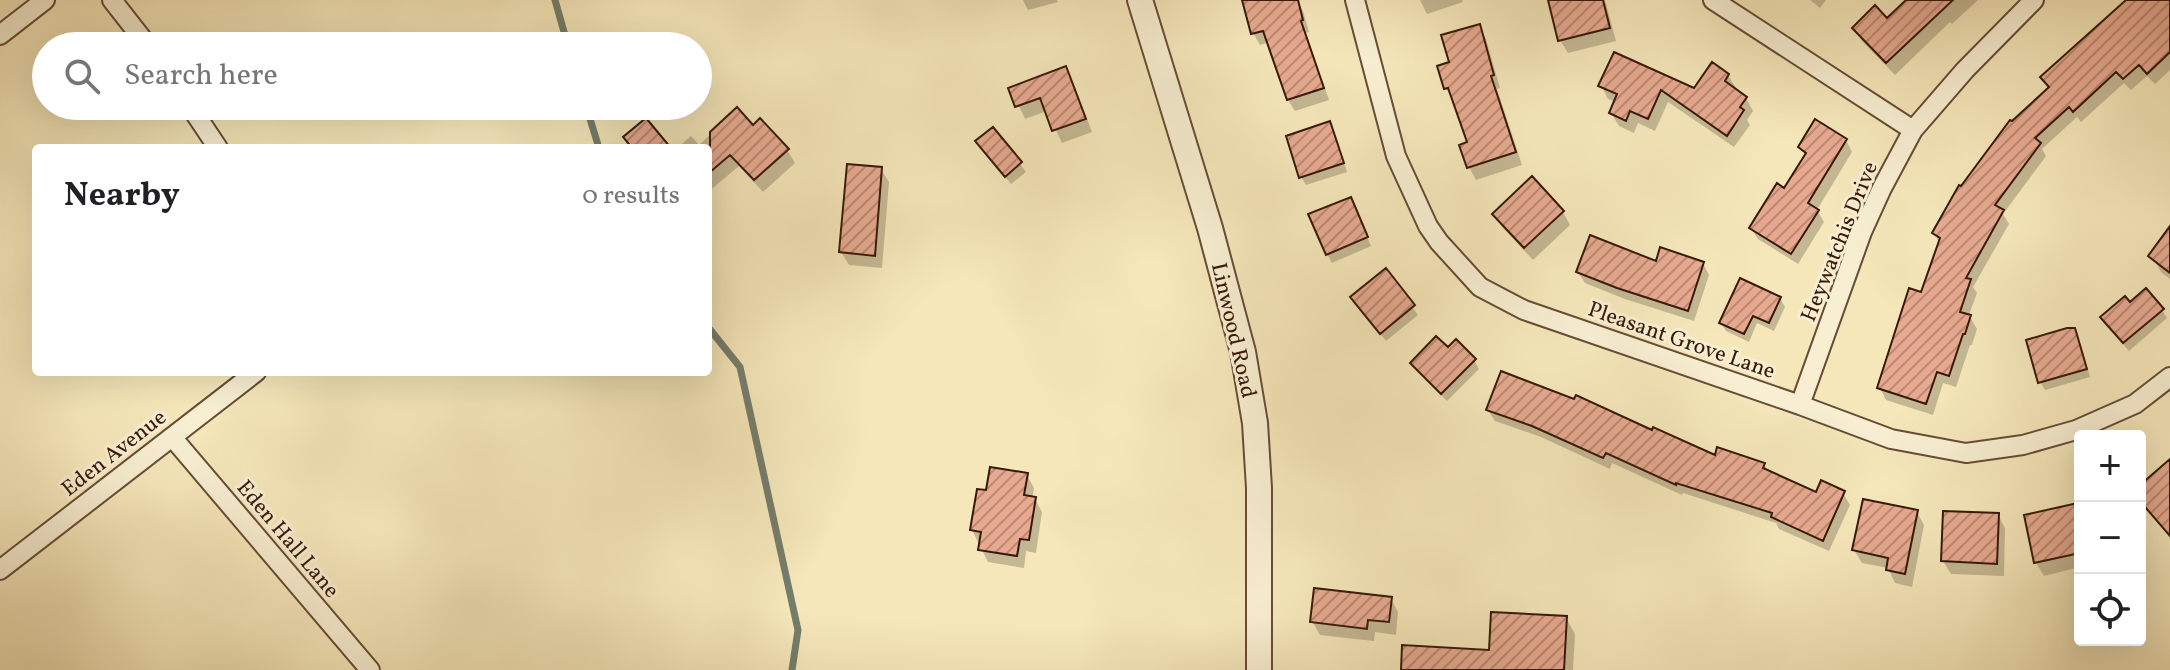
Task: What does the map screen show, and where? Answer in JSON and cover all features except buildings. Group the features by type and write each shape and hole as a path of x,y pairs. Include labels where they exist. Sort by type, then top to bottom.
{"street":[{"path":"0,35 45,0"},
{"path":"112,0 137,32"},
{"name":"Linwood Road","path":"1140,0 1210,228 1243,352 1255,423 1259,488 1259,670"},
{"name":"Pleasant Grove Lane","path":"1355,0 1396,156 1428,226 1480,287 1524,310 1891,439 1966,453 2023,445 2076,430 2135,404 2170,377"},
{"path":"1713,0 1913,130"},
{"name":"Heywatchis Drive","path":"1800,405 1862,232 1913,130 1965,70 2034,0"},
{"path":"199,120 215,144"},
{"name":"Eden Avenue","path":"0,570 251,376"},
{"name":"Eden Hall Lane","path":"172,437 370,670"}],"waterway":[{"path":"555,0 564,32"},
{"path":"590,120 598,144"},
{"path":"712,332 740,367 798,630 792,670"}]}
